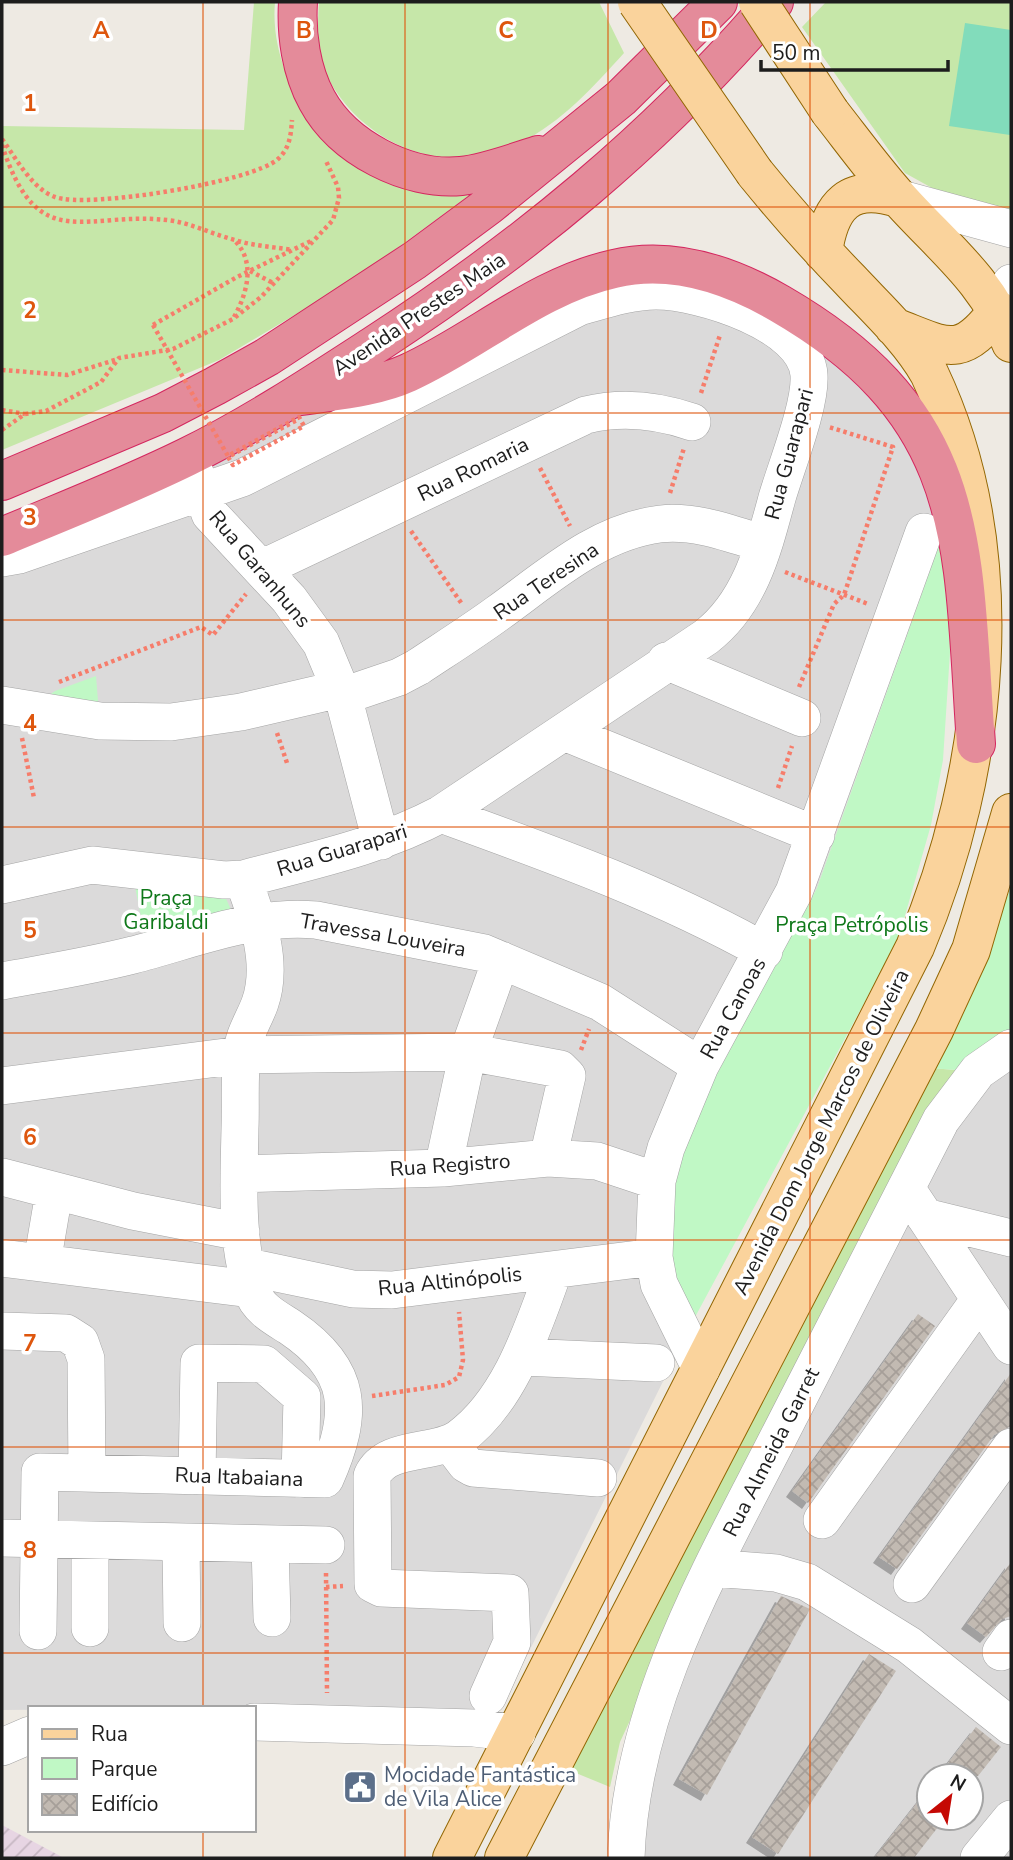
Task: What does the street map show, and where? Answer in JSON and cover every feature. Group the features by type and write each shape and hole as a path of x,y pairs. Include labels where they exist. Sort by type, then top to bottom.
{"highway":[{"path":"298,2 305,72 318,102 344,132 371,153 408,171 459,176 553,150"},
{"path":"2,481 163,413 267,357 415,260 488,206 553,150 621,98 718,2"},
{"name":"Avenida Prestes Maia","path":"2,537 91,502 296,408 521,244 673,112 774,2"},
{"path":"296,408 394,379 546,294 614,269 640,264 687,267 744,284 799,314 862,361 910,414 934,457 948,492 964,564 976,744"}],"main road":[{"name":"Avenida Dom Jorge Marcos de Oliveira","path":"452,1858 915,947 957,832 986,691 989,613 981,524 970,474 928,372 894,327 823,252 755,173 637,2"},
{"path":"758,2 830,112 898,198 1007,312 968,342 952,346 894,327"},
{"path":"823,252 832,215 848,199 878,191 898,198"},
{"path":"504,1858 934,1030 971,950 1011,813"}],"street":[{"path":"898,198 1011,229"},
{"name":"Rua Guarapari","path":"2,558 19,555 242,478 579,307 636,292 674,292 737,309 791,341 804,357 809,376 800,419 761,553 741,598 728,618 706,637 666,661 441,814 405,833 381,841 243,879 224,880 92,865 2,885"},
{"name":"Rua Romaria","path":"263,570 569,421 601,411 649,410 692,422"},
{"name":"Rua Garanhuns","path":"188,456 210,514 263,570 321,643 341,692 381,841"},
{"name":"Rua Teresina","path":"9,705 100,720 172,722 241,712 341,692 399,677 479,627 583,552 614,536 660,524 714,529 761,553"},
{"name":"Rua Canoas","path":"701,1369 659,1284 654,1257 657,1181 666,1148 700,1066 794,892 924,532"},
{"path":"666,661 802,718"},
{"path":"564,732 816,835"},
{"path":"441,814 622,880 696,914 764,951"},
{"name":"Rua Itabaiana","path":"38,1630 40,1472 326,1479 344,1426 344,1400 334,1373 322,1354 262,1307 250,1278 241,1232 241,1055 264,988 260,923 243,879"},
{"name":"Travessa Louveira","path":"2,981 130,956 260,923 290,918 316,920 484,953 600,1002 700,1066"},
{"path":"443,1168 468,1052 501,960"},
{"name":"Rua Almeida Garret","path":"626,1858 635,1772 645,1732 657,1695 712,1568 915,1203 941,1120 978,1071 1011,1048"},
{"path":"2,1086 241,1055 468,1052 560,1069 567,1076 548,1158"},
{"name":"Rua Registro","path":"240,1174 443,1168 548,1158 597,1161 657,1181"},
{"path":"2,1178 172,1220 241,1232"},
{"path":"42,1263 54,1193"},
{"path":"915,1203 1011,1238"},
{"path":"915,1203 1011,1346"},
{"name":"Rua Altinópolis","path":"2,1258 353,1289 392,1290 457,1284 654,1257"},
{"path":"488,1696 512,1642 510,1593 381,1588 373,1584 370,1577 372,1485 375,1469 396,1457 450,1443 480,1418 523,1357 554,1270"},
{"path":"822,1520 980,1299"},
{"path":"2,1331 66,1333 80,1342 86,1359 87,1473"},
{"path":"523,1357 656,1363"},
{"path":"197,1476 200,1363 264,1364 302,1397 300,1479"},
{"path":"450,1443 466,1464 473,1468 598,1478"},
{"path":"912,1584 1011,1447"},
{"path":"2,1538 326,1545"},
{"path":"90,1542 90,1628"},
{"path":"181,1543 182,1623"},
{"path":"270,1544 272,1618"},
{"path":"712,1568 776,1573 807,1582 909,1645 1011,1726"},
{"path":"256,1722 474,1728 517,1733"},
{"path":"2,1747 28,1736"},
{"path":"979,1858 1011,1819"}],"path":[{"path":"2,139 39,187 55,198 129,196 221,182 269,165 277,160 288,145 293,111 301,122"},
{"path":"2,145 10,170 33,205 52,219 89,224 174,222 234,240 293,250"},
{"path":"2,370 67,375 119,358 173,349 233,319 261,297 333,220 340,198 335,175 322,153"},
{"path":"296,408 229,457 233,465 304,426 299,417 228,456 153,325 237,277 315,239"},
{"path":"233,319 243,300 249,271 242,250 234,240"},
{"path":"249,271 273,283"},
{"path":"2,410 25,414 46,411 101,382 119,358"},
{"path":"2,430 25,414"},
{"path":"768,815 807,704 794,699 834,604 844,595 893,447 800,419"},
{"path":"527,442 583,552"},
{"path":"394,507 479,627"},
{"path":"761,553 844,595 895,615"},
{"path":"34,798 9,705 40,690 201,627 213,635 263,570"},
{"path":"567,1076 600,1002"},
{"path":"344,1400 445,1385 460,1377 463,1360 457,1284"},
{"path":"326,1545 327,1722"}],"shaded area":[{"path":"713,290 849,372 909,436 943,534 817,888 689,1126 694,1319 497,1716 256,1706 28,1706 28,1710 2,1710 2,550 317,402 580,298"},
{"path":"1011,1064 1011,1858 638,1858 648,1770 706,1603 954,1121"},
{"path":"2,1825 64,1858 2,1858"}],"green space":[{"path":"254,2 275,2 276,36 284,68 298,99 316,128 489,181 355,279 219,360 2,450 2,126 244,130"},
{"path":"319,2 599,2 624,53 576,103 550,125 520,143 493,154 466,158 439,157 412,150 387,139 365,123 345,103 329,80 322,61 318,32"},
{"path":"826,2 1011,2 1011,212 941,193 905,173 802,27"},
{"path":"965,23 1011,30 1010,135 949,126"},
{"name":"Praça Petrópolis","path":"943,534 953,606 943,760 931,825 898,940 694,1319 668,1263 675,1183 689,1126 817,888"},
{"path":"96,676 99,713 48,696 55,691"},
{"name":"Praça Garibaldi","path":"133,877 224,894 232,912 146,941"},
{"path":"1011,887 1011,1040 956,1070 930,1068 977,975"},
{"path":"930,1068 956,1070 700,1569 620,1742 610,1787 571,1771"}],"building":[{"path":"918,1314 935,1326 808,1503 792,1491"},
{"path":"1011,1373 1011,1426 994,1435 897,1569 879,1557"},
{"path":"1011,1562 1011,1616 1002,1619 986,1637 967,1623"},
{"path":"781,1596 810,1609 707,1795 679,1779"},
{"path":"869,1654 896,1671 778,1854 752,1837"},
{"path":"976,1727 1001,1747 985,1767 985,1762 949,1762"},
{"path":"915,1806 915,1832 934,1832 914,1858 874,1858"}],"place":[{"name":"Mocidade Fantástica de Vila Alice","path":"360,1787"}]}
